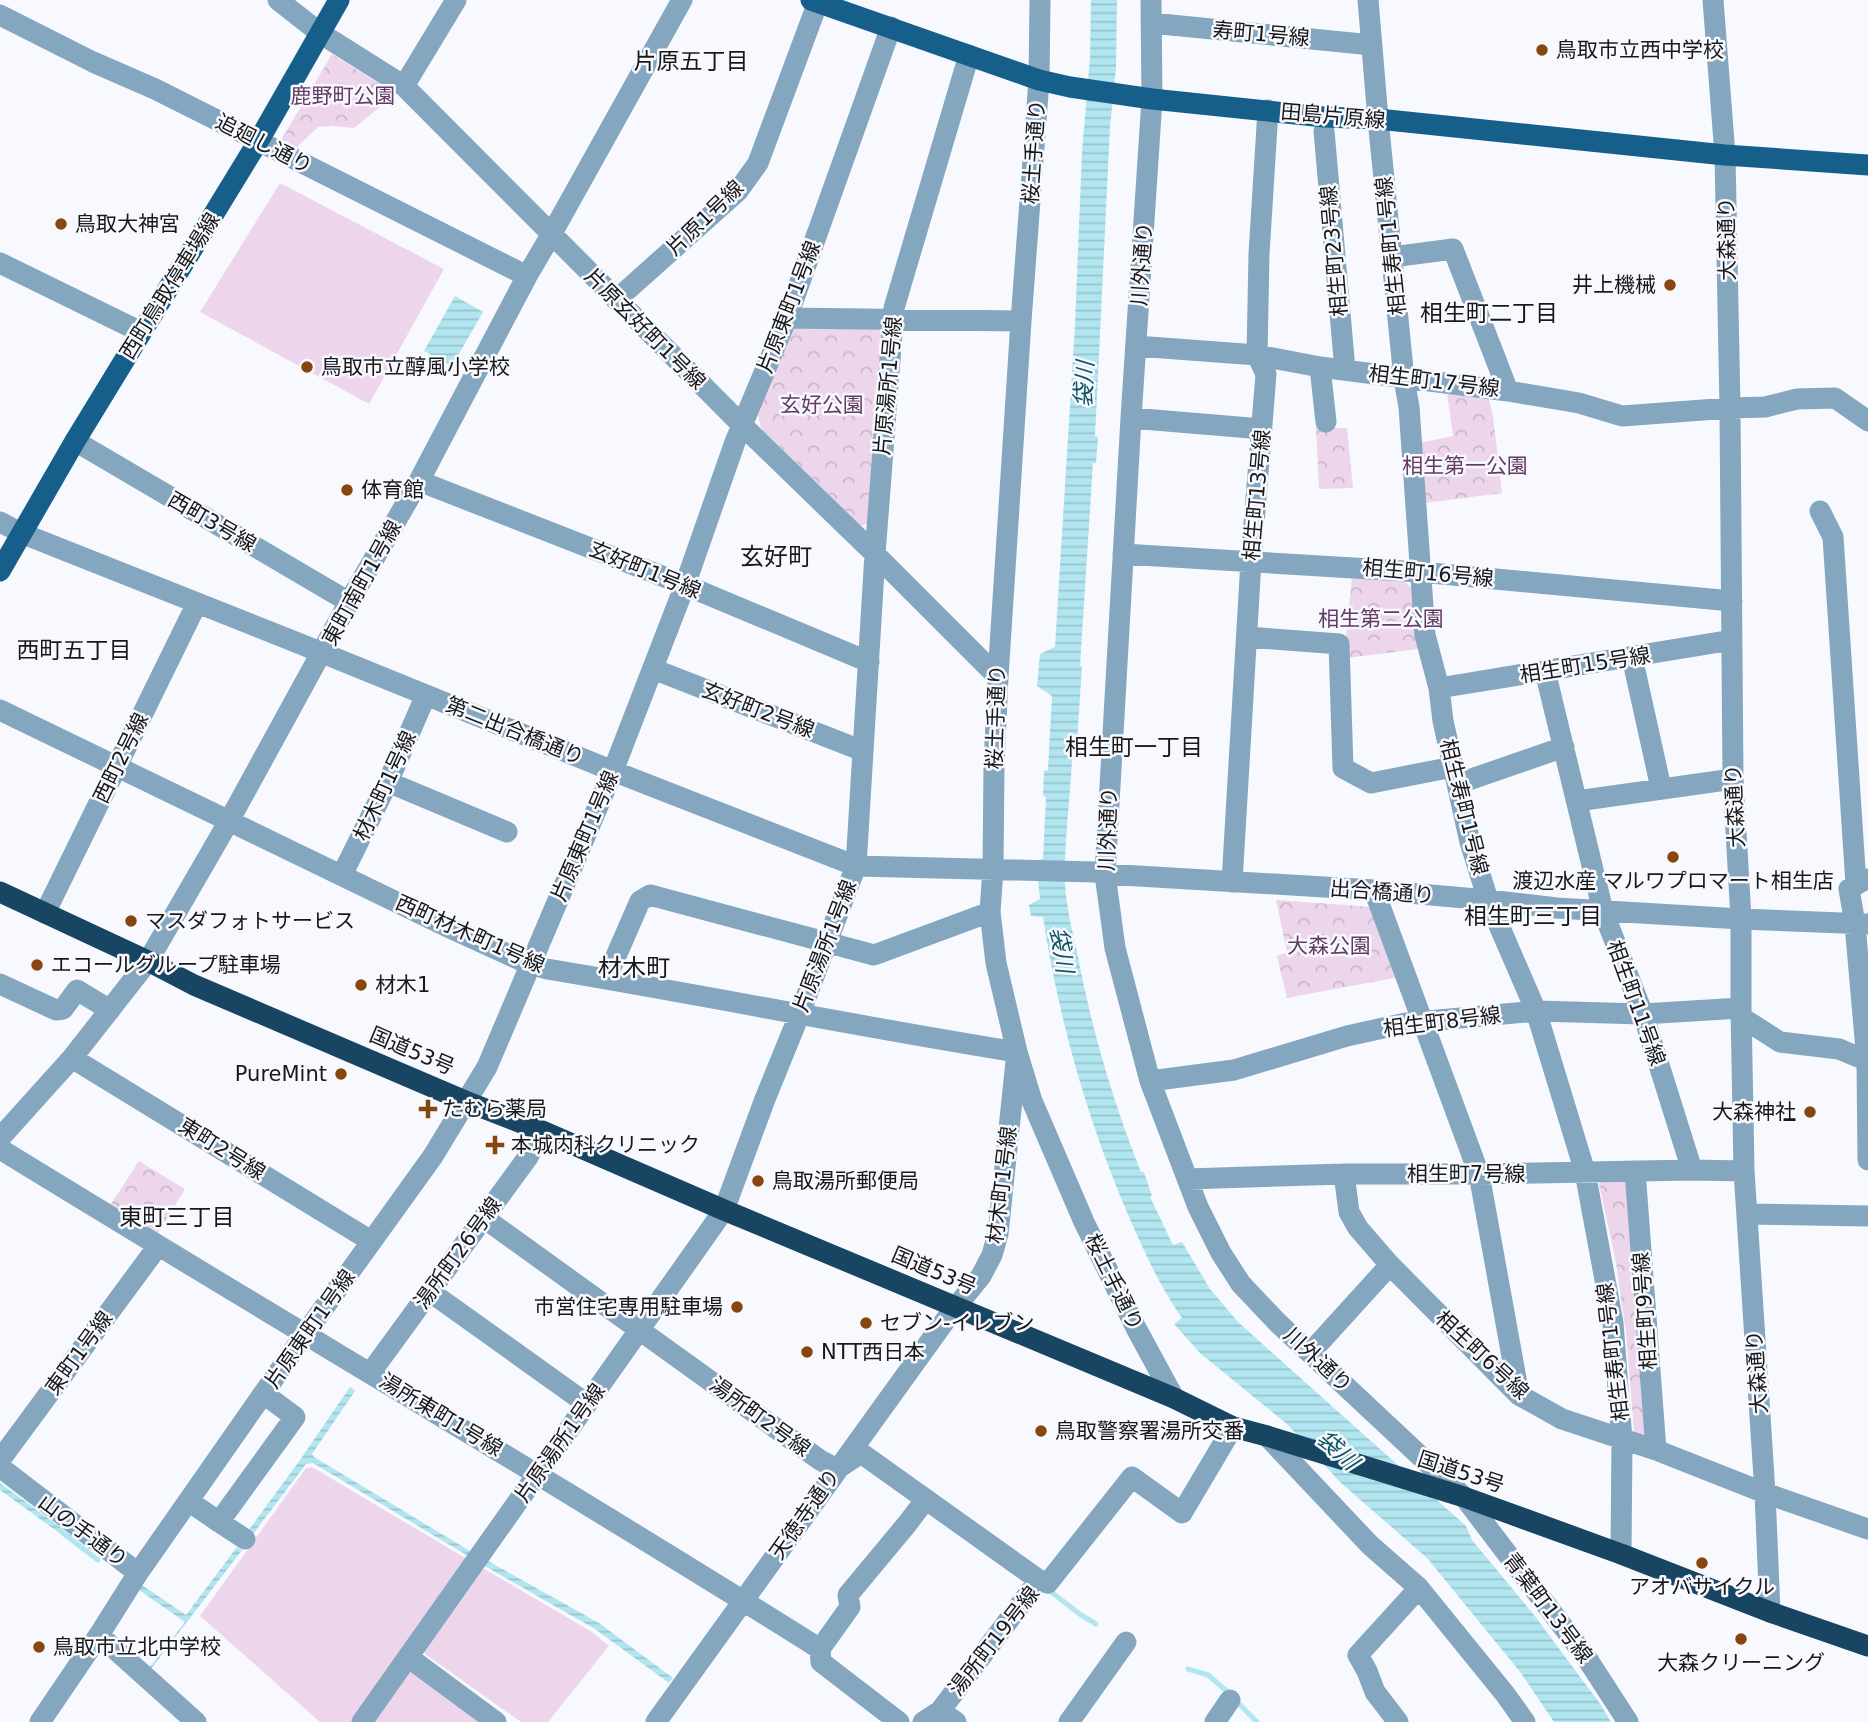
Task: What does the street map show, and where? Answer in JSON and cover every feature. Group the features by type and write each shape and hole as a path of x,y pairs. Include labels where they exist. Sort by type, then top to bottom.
{"highway":[{"name":"国道53号","path":"0,892 194,985 1174,1398 1233,1427 1464,1497 1868,1646"}],"main road":[{"name":"西町鳥取停車場線","path":"0,571 339,0"},
{"name":"田島片原線","path":"815,1 1039,80 1070,87 1324,117 1378,119 1725,155 1868,165"}],"street":[{"name":"片原玄好町1号線","path":"278,0 320,33 404,86 616,300 998,677"},
{"path":"404,86 456,0"},
{"name":"東町南町1号線","path":"0,1138 72,1058 148,961 419,481 527,276 682,0"},
{"name":"桜土手通り","path":"1040,0 1039,80 998,677 990,912 996,963 1017,1052 1032,1101 1084,1222 1174,1398"},
{"name":"川外通り","path":"1151,0 1151,23 1142,97 1136,346 1099,873 1115,948 1150,1082 1198,1207 1220,1253 1241,1284 1310,1353 1464,1497"},
{"name":"相生寿町1号線","path":"1368,0 1404,379 1409,407 1425,635 1470,842 1488,900 1536,1011 1585,1172 1613,1323 1622,1440 1621,1554"},
{"name":"大森通り","path":"1713,0 1725,155 1733,779 1741,919 1744,1171 1770,1612"},
{"name":"片原1号線","path":"616,300 738,191 758,163 815,1"},
{"name":"追廻し通り","path":"0,15 258,140 527,276"},
{"name":"寿町1号線","path":"1151,23 1372,45"},
{"name":"片原東町1号線","path":"138,1573 433,1156 487,1067 613,771 653,669 742,425 787,318 891,27"},
{"name":"片原湯所1号線","path":"362,1722 724,1210 856,866 875,554 894,308 969,55"},
{"name":"相生町13号線","path":"1232,882 1251,561 1266,374 1257,355 1259,254 1268,110"},
{"name":"相生町23号線","path":"1324,131 1345,370"},
{"path":"1392,257 1452,249 1508,391"},
{"path":"0,263 142,332"},
{"path":"787,318 1021,321"},
{"name":"相生町17号線","path":"1136,346 1257,355 1320,367 1508,391 1579,403 1622,416 1765,407 1797,399 1835,398 1868,421"},
{"path":"1320,367 1326,422"},
{"path":"1131,418 1262,429"},
{"name":"西町3号線","path":"75,441 349,602"},
{"name":"玄好町1号線","path":"419,481 685,585 869,662"},
{"path":"1820,511 1833,537 1862,881 1849,889 1861,924 1868,1061 1868,1160"},
{"name":"第二出合橋通り","path":"0,523 613,771 856,866 1099,873"},
{"name":"相生町16号線","path":"1123,554 1420,572 1732,601"},
{"name":"西町2号線","path":"45,913 197,603"},
{"path":"1247,637 1339,644 1343,768 1371,783 1455,776 1564,747"},
{"name":"相生町15号線","path":"1438,688 1732,640"},
{"path":"1632,657 1661,788"},
{"name":"玄好町2号線","path":"653,669 863,751"},
{"name":"相生町11号線","path":"1545,671 1603,911 1643,1014 1692,1170"},
{"name":"材木町1号線","path":"342,875 388,782 426,695"},
{"name":"西町材木町1号線","path":"0,710 529,964 897,1033 1017,1052"},
{"path":"1577,801 1733,779"},
{"path":"388,782 507,832"},
{"name":"出合橋通り","path":"1099,873 1374,890 1557,908 1861,924"},
{"path":"1374,890 1479,1174 1519,1395"},
{"path":"607,979 640,901 650,895 874,955 990,912"},
{"path":"0,984 56,1010 63,1009 77,990 110,1010"},
{"name":"相生町8号線","path":"1150,1082 1234,1070 1347,1036 1423,1021 1536,1011 1643,1014 1741,1012"},
{"path":"1741,1012 1780,1042 1839,1049 1868,1061"},
{"name":"材木町1号線","path":"955,1307 981,1276 992,1255 998,1234 1017,1052"},
{"name":"東町2号線","path":"72,1058 371,1241"},
{"name":"湯所町26号線","path":"371,1372 528,1157 542,1131"},
{"name":"湯所東町1号線","path":"0,1149 371,1372 820,1649 821,1662 899,1722"},
{"name":"相生町9号線","path":"1635,1171 1656,1450"},
{"name":"相生町7号線","path":"1187,1179 1344,1174 1744,1171"},
{"name":"相生町6号線","path":"1344,1174 1351,1216 1358,1228 1390,1265 1519,1395 1562,1419 1656,1450 1765,1493 1868,1529"},
{"path":"1747,1214 1868,1216"},
{"name":"湯所町2号線","path":"484,1218 820,1460 837,1469"},
{"name":"東町1号線","path":"0,1460 158,1246"},
{"path":"1310,1353 1390,1265"},
{"path":"429,1291 587,1404"},
{"name":"天徳寺通り","path":"656,1722 955,1307"},
{"path":"219,1522 295,1417 264,1394"},
{"name":"湯所町19号線","path":"940,1718 1039,1580 1048,1583 1132,1476 1182,1513 1233,1427"},
{"path":"1268,1436 1370,1545 1419,1588 1525,1722"},
{"path":"837,1469 861,1453 1039,1580"},
{"name":"山の手通り","path":"0,1467 138,1573 40,1722"},
{"name":"青葉町13号線","path":"1464,1497 1586,1657 1628,1722"},
{"path":"820,1649 850,1607 848,1595 926,1499"},
{"path":"190,1502 245,1539"},
{"path":"1398,1722 1375,1692 1358,1655 1419,1588"},
{"path":"99,1635 196,1722"},
{"path":"1069,1722 1126,1642"},
{"path":"408,1657 496,1722"},
{"path":"1215,1722 1230,1700"}],"green space":[{"name":"鹿野町公園","path":"332,54 396,94 354,128 318,127 295,149 280,142"},
{"path":"280,183 444,269 369,404 200,312"},
{"name":"玄好公園","path":"800,325 879,327 883,334 868,523 861,526 761,428 758,415 789,330"},
{"name":"相生第一公園","path":"1447,393 1489,399 1502,493 1425,503 1419,443 1453,436"},
{"path":"1316,427 1347,428 1353,488 1319,489"},
{"name":"相生第二公園","path":"1352,577 1404,582 1411,587 1418,649 1347,658 1346,637"},
{"name":"大森公園","path":"1276,900 1373,907 1399,977 1287,998 1277,956 1287,952"},
{"path":"139,1161 185,1189 158,1233 111,1204"},
{"path":"1603,1180 1628,1180 1648,1438 1638,1439 1634,1431 1626,1333 1616,1263 1599,1184"},
{"path":"312,1467 467,1559 352,1722 320,1722 200,1616 306,1468"},
{"path":"481,1567 592,1632 609,1646 548,1722 521,1722 425,1654 424,1646"},
{"path":"404,1672 412,1672 480,1722 370,1722"}],"water":[{"name":"袋川","path":"1091,0 1117,0 1116,68 1110,127 1095,436 1098,437 1096,463 1093,463 1076,758 1072,760 1065,883 1068,911 1104,1066 1131,1146 1141,1172 1144,1172 1152,1196 1150,1197 1173,1245 1182,1242 1210,1289 1238,1322 1466,1526 1472,1540 1534,1615 1611,1722 1554,1722 1521,1673 1427,1558 1340,1482 1287,1424 1201,1354 1174,1324 1182,1318 1167,1295 1130,1219 1088,1109 1057,995 1043,917 1031,916 1029,905 1040,899 1036,860 1043,859 1046,797 1043,795 1044,771 1048,770 1052,696 1037,686 1040,654 1055,647 1075,325 1082,152 1090,58"},
{"path":"455,296 483,312 452,366 424,351"},
{"path":"350,1387 355,1391 312,1454 314,1457 470,1551 599,1623 673,1678 669,1683 595,1629 313,1463 306,1464 253,1534 248,1531"},
{"path":"0,1483 72,1536 69,1540 0,1490"},
{"path":"237,1547 242,1550 151,1669 149,1668 185,1622 139,1590 142,1585 186,1615"}],"waterway":[{"path":"64,1534 98,1560"},
{"path":"1047,1591 1096,1624"},
{"path":"1188,1669 1208,1675 1229,1693"},
{"path":"1236,1701 1257,1722"}],"place":[{"name":"鳥取市立西中学校","path":"1542,50"},
{"name":"鳥取大神宮","path":"61,224"},
{"name":"井上機械","path":"1670,285"},
{"name":"鳥取市立醇風小学校","path":"307,367"},
{"name":"体育館","path":"347,490"},
{"name":"渡辺水産 マルワプロマート相生店","path":"1673,857"},
{"name":"マスダフォトサービス","path":"131,921"},
{"name":"エコールグループ駐車場","path":"37,965"},
{"name":"材木1","path":"361,985"},
{"name":"PureMint","path":"341,1074"},
{"name":"たむら薬局","path":"428,1109"},
{"name":"大森神社","path":"1810,1112"},
{"name":"本城内科クリニック","path":"495,1145"},
{"name":"鳥取湯所郵便局","path":"758,1181"},
{"name":"市営住宅専用駐車場","path":"737,1307"},
{"name":"セブン-イレブン","path":"866,1323"},
{"name":"NTT西日本","path":"807,1352"},
{"name":"鳥取警察署湯所交番","path":"1041,1431"},
{"name":"アオバサイクル","path":"1702,1563"},
{"name":"大森クリーニング","path":"1741,1639"},
{"name":"鳥取市立北中学校","path":"39,1647"}],"district":[{"name":"片原五丁目","path":"691,61"},
{"name":"相生町二丁目","path":"1489,313"},
{"name":"玄好町","path":"776,557"},
{"name":"西町五丁目","path":"74,650"},
{"name":"相生町一丁目","path":"1134,747"},
{"name":"相生町三丁目","path":"1533,916"},
{"name":"材木町","path":"634,968"},
{"name":"東町三丁目","path":"177,1217"}]}
